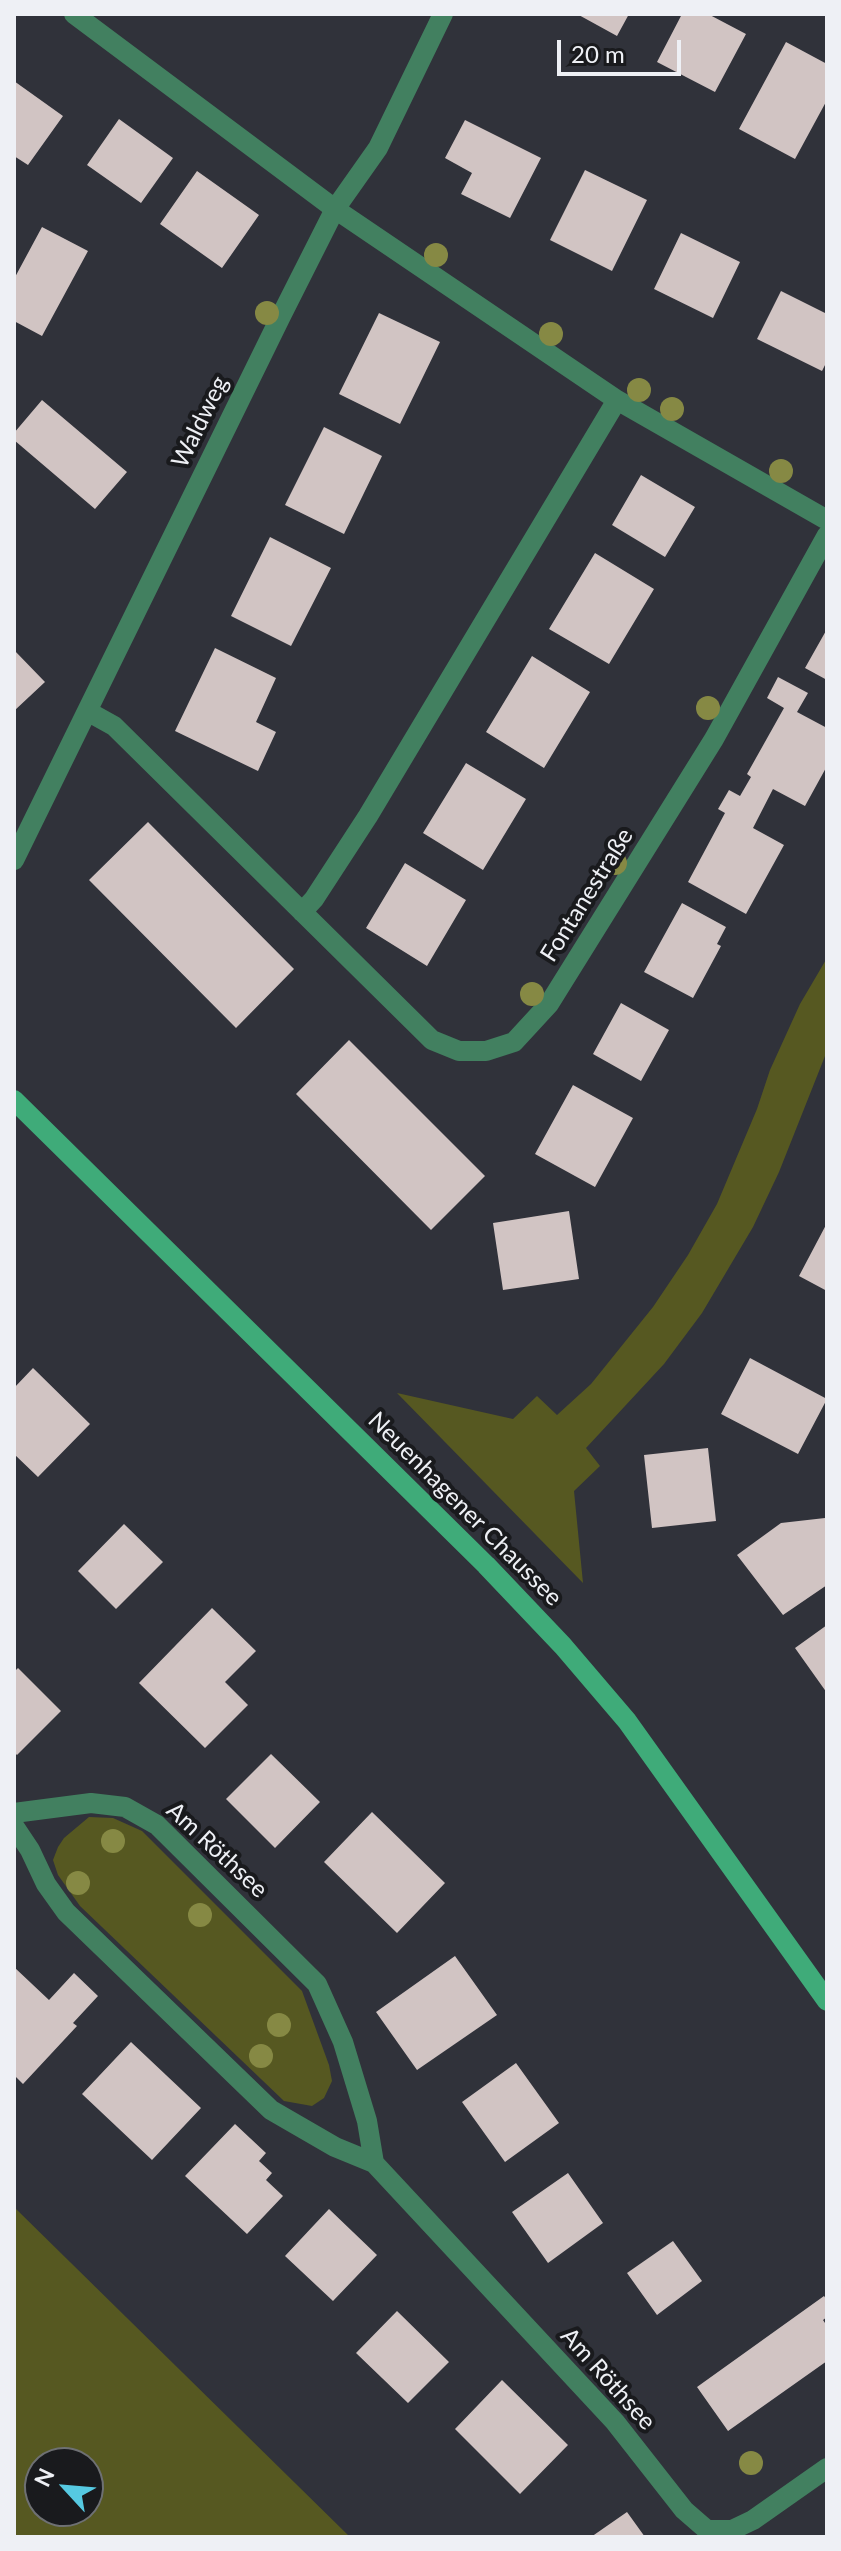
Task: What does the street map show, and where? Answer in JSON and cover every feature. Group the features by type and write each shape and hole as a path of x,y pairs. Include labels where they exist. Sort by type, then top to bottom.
{"street":[{"path":"74,14 335,209 617,400 825,519"},
{"name":"Waldweg","path":"14,860 335,209 378,148 443,14"},
{"path":"302,912 314,899 368,816 617,400"},
{"name":"Fontanestraße","path":"87,711 114,726 432,1040 459,1051 486,1051 514,1042 549,1004 706,752 825,519"},
{"name":"Neuenhagener Chaussee","path":"14,1100 486,1565 563,1646 627,1721 827,2001"},
{"name":"Am Röthsee","path":"14,1813 91,1803 125,1807 157,1825 177,1844 317,1984 343,2042 367,2121 374,2163"},
{"name":"Am Röthsee","path":"14,1826 30,1850 46,1884 66,1912 271,2110 335,2147 374,2163 615,2422 684,2510 707,2530 732,2530 753,2520 827,2468"}],"shaded area":[{"path":"827,958 827,1051 779,1172 753,1227 702,1313 664,1364 586,1448 600,1466 574,1491 583,1583 397,1393 513,1419 537,1396 557,1415 591,1384 653,1307 717,1204 770,1070 800,1004"},
{"path":"89,1817 113,1818 142,1831 302,1991 329,2065 332,2081 324,2098 312,2106 284,2101 80,1906 58,1875 53,1860 64,1838"},
{"path":"14,2207 350,2537 14,2537"}],"building":[{"path":"577,14 629,14 617,36"},
{"path":"682,14 708,14 746,34 715,92 657,62"},
{"path":"786,42 827,64 827,100 795,159 739,129"},
{"path":"14,81 63,116 28,165 14,156"},
{"path":"119,119 173,158 141,203 87,165"},
{"path":"465,120 541,158 510,218 461,194 472,173 445,158"},
{"path":"585,170 647,200 612,271 550,240"},
{"path":"197,171 259,215 222,268 160,224"},
{"path":"42,227 88,251 42,336 14,321 14,279"},
{"path":"681,233 740,262 713,318 654,289"},
{"path":"781,291 827,314 827,361 822,371 757,339"},
{"path":"379,313 440,342 400,424 339,394"},
{"path":"42,400 127,472 95,509 14,440 14,433"},
{"path":"324,427 382,456 344,534 285,505"},
{"path":"641,475 695,507 665,557 612,525"},
{"path":"270,537 331,568 291,646 231,616"},
{"path":"595,553 654,589 609,664 549,629"},
{"path":"827,629 827,680 805,668"},
{"path":"215,648 276,678 256,722 276,732 258,771 175,731"},
{"path":"14,650 45,682 14,711"},
{"path":"532,656 590,692 544,768 486,732"},
{"path":"778,677 808,693 797,712 827,728 827,766 805,806 773,789 753,828 784,845 746,914 688,882 725,813 718,809 729,790 740,796 751,777 747,774 784,708 767,698"},
{"path":"466,763 526,799 483,870 423,833"},
{"path":"148,822 294,969 236,1028 89,880"},
{"path":"405,863 466,900 427,966 366,928"},
{"path":"682,903 726,927 717,944 721,946 693,998 644,972"},
{"path":"621,1003 669,1030 641,1081 593,1054"},
{"path":"349,1040 485,1176 431,1230 296,1094"},
{"path":"573,1085 633,1118 595,1187 535,1154"},
{"path":"569,1211 579,1279 503,1290 493,1223"},
{"path":"827,1223 827,1291 799,1276"},
{"path":"750,1358 827,1399 798,1454 721,1414"},
{"path":"33,1368 90,1424 38,1477 14,1454 14,1388"},
{"path":"708,1448 716,1521 652,1528 644,1455"},
{"path":"825,1518 827,1585 783,1615 737,1555 781,1523"},
{"path":"124,1524 163,1562 116,1609 78,1571"},
{"path":"212,1608 256,1651 225,1682 248,1705 205,1748 139,1683"},
{"path":"827,1625 827,1693 795,1648"},
{"path":"18,1668 61,1711 17,1755 14,1752 14,1672"},
{"path":"271,1754 320,1802 275,1848 226,1799"},
{"path":"372,1812 445,1883 397,1933 324,1862"},
{"path":"455,1956 497,2015 417,2070 376,2012"},
{"path":"14,1967 49,2000 74,1973 98,1996 73,2023 77,2026 23,2084 14,2075"},
{"path":"131,2042 201,2108 152,2160 82,2094"},
{"path":"516,2063 559,2123 505,2162 462,2102"},
{"path":"235,2124 266,2153 259,2161 272,2173 266,2180 283,2196 247,2234 185,2176"},
{"path":"568,2173 603,2223 548,2263 512,2212"},
{"path":"329,2209 377,2255 333,2301 285,2256"},
{"path":"673,2241 702,2281 657,2315 627,2273"},
{"path":"824,2296 827,2300 827,2317 823,2320 827,2326 827,2361 728,2431 697,2387"},
{"path":"397,2311 449,2362 408,2403 356,2353"},
{"path":"502,2380 568,2445 520,2494 455,2429"},
{"path":"627,2512 645,2537 591,2537"}]}
